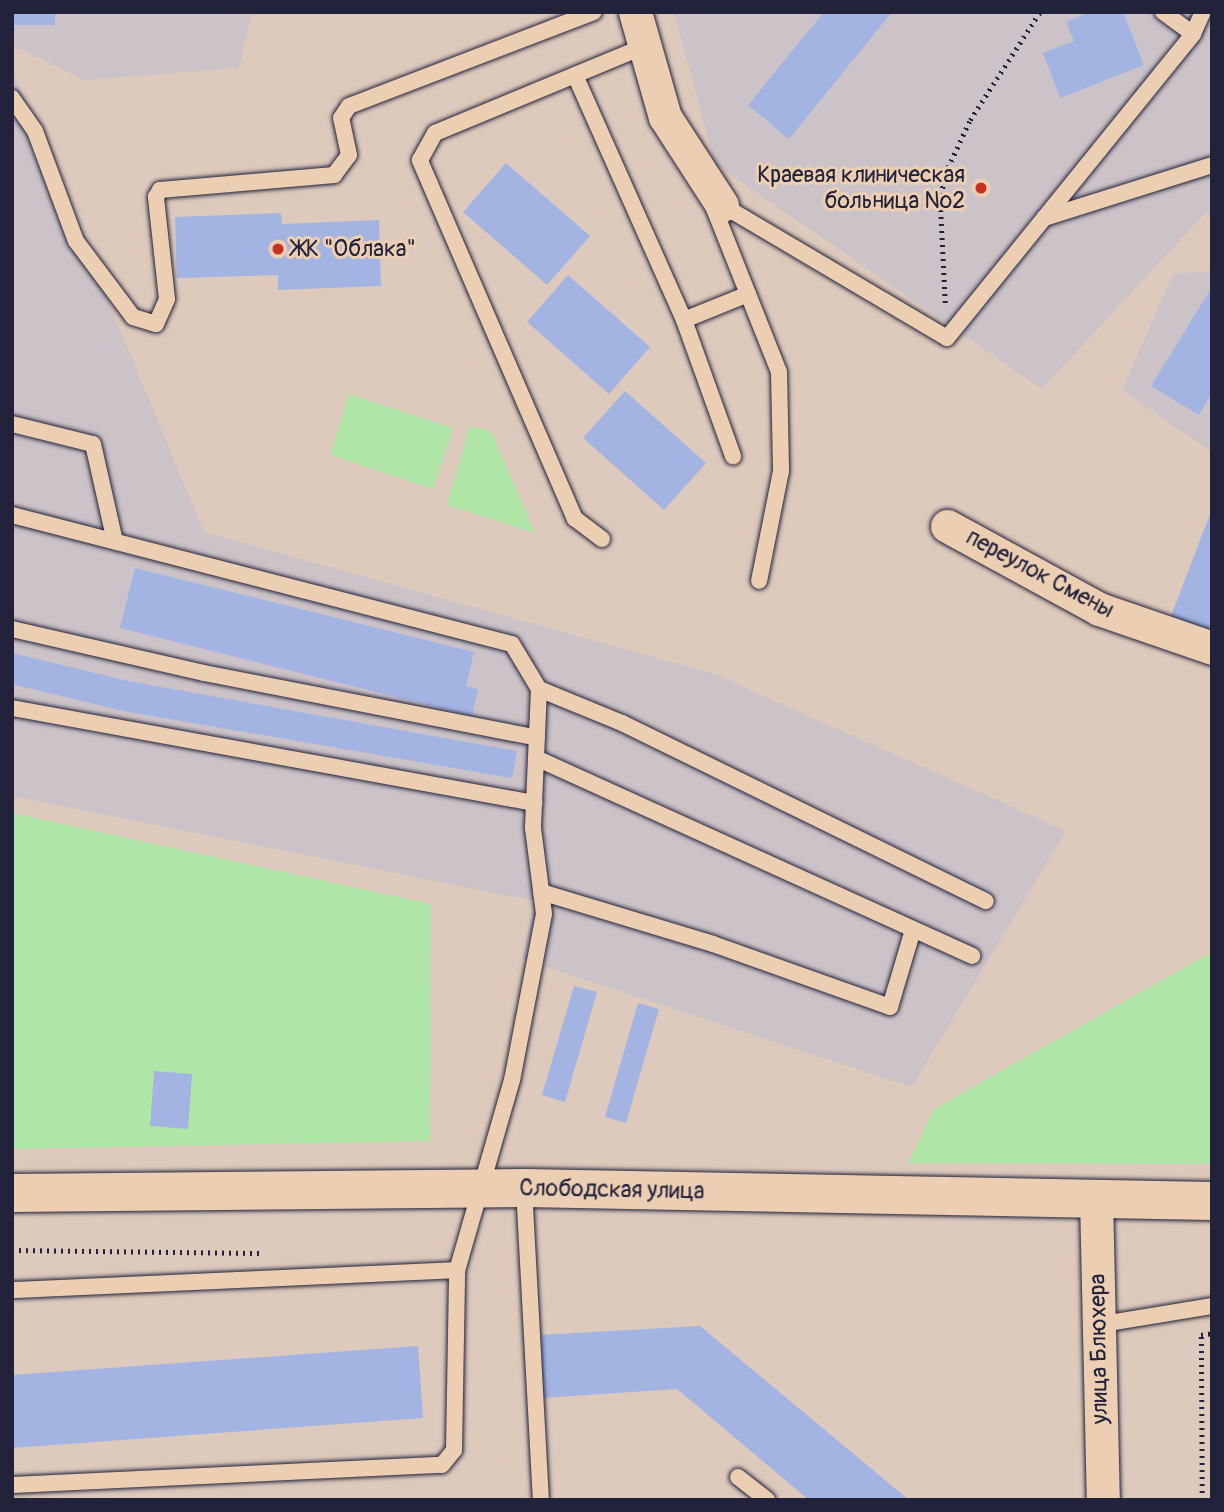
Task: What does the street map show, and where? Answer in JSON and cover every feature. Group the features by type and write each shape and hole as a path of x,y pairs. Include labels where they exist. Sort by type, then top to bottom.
{"street":[{"path":"635,12 666,117 722,205"},
{"name":"переулок Смены","path":"947,526 1099,609 1212,648"},
{"name":"Слободская улица","path":"12,1193 524,1188 1212,1200"},
{"name":"улица Блюхера","path":"1096,1198 1096,1325 1103,1500"}],"lane":[{"path":"12,97 34,131 76,241 133,317 156,324 167,299 156,197 160,190 334,174 349,155 341,118 349,106 594,12"},
{"path":"1163,12 1193,34"},
{"path":"722,205 947,338 1193,34 1203,12"},
{"path":"602,538 575,519 420,160 435,133 645,46"},
{"path":"575,75 684,320 733,456"},
{"path":"695,163 779,372 781,471 759,581"},
{"path":"1044,218 1212,165"},
{"path":"684,320 748,294"},
{"path":"12,424 93,444 115,542"},
{"path":"12,515 512,644 539,689 534,803 544,914 512,1080 457,1270 454,1450 442,1465 12,1485"},
{"path":"12,629 204,673 537,738"},
{"path":"539,689 622,723 986,901"},
{"path":"12,708 534,803"},
{"path":"536,758 972,956"},
{"path":"541,892 713,944 890,1007 914,930"},
{"path":"524,1188 541,1500"},
{"path":"12,1290 457,1270"},
{"path":"1096,1325 1212,1306"},
{"path":"738,1477 767,1500"}],"path":[{"path":"947,338 940,202 945,174 970,120 1040,12"},
{"path":"12,1250 271,1253"},
{"path":"1202,1500 1201,1335 1212,1333"}],"shaded area":[{"path":"12,12 252,12 239,68 85,80 12,45"},
{"name":"Краевая клиническая больница №2","path":"674,12 1212,12 1212,217 1206,212 1042,389 715,164"},
{"path":"14,74 204,532 714,674 1066,831 912,1087 522,959 535,901 12,796"},
{"path":"1212,271 1212,452 1122,390 1173,274"}],"green space":[{"path":"349,394 453,428 433,489 330,455"},
{"path":"470,426 491,431 535,533 447,505"},
{"path":"12,813 431,904 430,1141 12,1149"},
{"path":"1212,952 1212,1164 908,1163 934,1109"}],"building":[{"path":"12,12 55,12 55,25 12,25"},
{"path":"824,12 892,12 789,139 748,105"},
{"path":"1090,12 1123,12 1144,65 1060,98 1043,53 1074,41 1066,22"},
{"path":"506,163 590,236 547,285 463,212"},
{"name":"ЖК \"Облака\"","path":"281,213 282,224 379,220 381,286 278,290 278,275 177,278 175,217"},
{"path":"568,275 650,347 609,394 527,322"},
{"path":"1212,287 1212,393 1199,415 1151,386"},
{"path":"625,391 706,463 664,510 583,438"},
{"path":"1212,509 1212,631 1171,616"},
{"path":"135,568 474,652 466,686 478,689 472,716 120,628"},
{"path":"12,653 128,681 517,751 512,778 123,711 12,684"},
{"path":"574,986 597,992 565,1102 542,1095"},
{"path":"638,1003 659,1009 626,1123 605,1117"},
{"path":"154,1071 192,1074 188,1129 150,1126"},
{"path":"700,1326 909,1500 809,1500 677,1389 542,1398 540,1335"},
{"path":"418,1346 423,1418 12,1448 12,1375"}],"place":[{"name":"Краевая клиническая больница №2","path":"981,188"},
{"name":"ЖК \"Облака\"","path":"278,249"}]}
